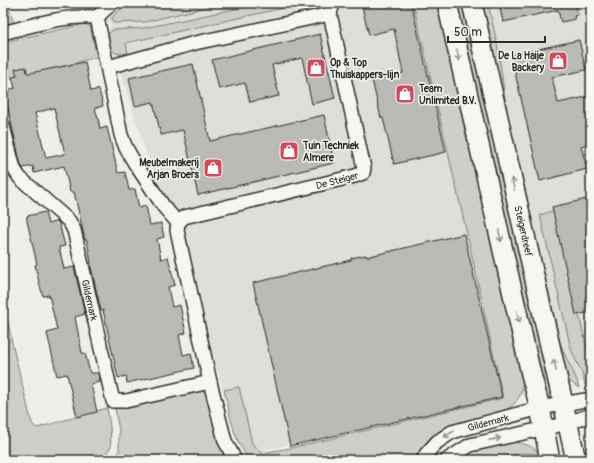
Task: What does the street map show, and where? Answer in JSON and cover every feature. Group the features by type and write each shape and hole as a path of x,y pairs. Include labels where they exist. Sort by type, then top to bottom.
{"main road":[{"path":"447,3 529,366 540,408 550,460"},
{"name":"Steigerdreef","path":"472,3 576,460"}],"street":[{"path":"3,33 60,19 83,16 98,17 112,3"},
{"name":"De Steiger","path":"108,67 331,8 364,168 363,173 184,217 178,223"},
{"path":"98,17 121,135 126,148 164,207 178,223 177,230 210,382 225,441 235,460"},
{"name":"Gildemark","path":"3,126 14,169 20,178 69,221 74,230 113,402 126,401 210,382"},
{"name":"Gildemark","path":"423,460 437,442 452,432 540,408 591,399"},
{"name":"Gildemark","path":"447,460 470,445 568,423 591,415"}],"shaded area":[{"path":"118,3 591,3 591,380 244,454 114,53 108,32 111,24 104,20"},
{"path":"127,3 224,3 145,22 113,23 112,17"},
{"path":"264,3 306,3 126,43 128,53 115,53 109,45 107,36 112,30 144,28"},
{"path":"413,3 443,3 522,375 521,392 518,399 511,407 421,452 412,460 250,460 236,436 224,390 239,387 252,443 261,453 291,448 503,398 468,238"},
{"path":"451,3 469,3 553,385 549,398 547,398 545,393 524,296 508,253"},
{"path":"482,3 488,3 498,48 507,113 560,342 579,388 569,381 563,372 500,110 495,60"},
{"path":"9,9 15,26 3,29 3,10"},
{"path":"85,24 90,26 97,57 45,71 3,80 3,42"},
{"path":"555,210 587,350 591,350 591,390 586,390 583,376 571,349 540,215"},
{"path":"3,296 12,343 32,424 37,428 107,408 111,447 101,460 4,460"},
{"path":"193,390 205,390 226,460 114,460 119,451 119,431 115,408"},
{"path":"514,442 528,445 540,454 523,453 488,460 452,460 472,451"}],"building":[{"path":"361,3 411,3 446,152 394,164 372,80 403,73 394,29 369,35"},
{"path":"499,3 575,3 578,15 574,16 575,19 561,22 558,10 503,22"},
{"path":"320,34 335,98 312,104 302,58 272,65 279,96 250,102 245,83 219,89 212,60"},
{"path":"579,40 586,70 552,77 558,103 591,96 591,143 581,146 587,169 540,181 511,55"},
{"path":"85,62 91,91 99,89 103,106 95,108 100,129 107,127 118,173 125,172 129,190 135,189 139,208 146,206 150,225 161,223 164,237 157,239 161,259 168,257 175,285 168,287 172,307 180,305 186,333 179,335 183,355 191,353 194,368 127,383 126,376 118,378 103,310 101,311 90,263 87,240 85,240 74,192 70,192 64,166 34,173 33,166 23,168 21,166 5,95 8,94 7,90 15,88 12,77 17,76 15,69 26,67 27,73","holes":["54,108 65,154 46,158 35,113"]},
{"path":"193,64 210,141 324,115 334,163 198,195 183,130 161,135 153,102 135,106 129,78"},
{"path":"591,198 591,312 576,315 552,207"},
{"path":"45,212 48,224 57,221 59,223 65,246 59,247 64,269 74,267 85,314 75,317 82,353 85,353 90,373 98,373 100,382 91,384 97,412 77,417 67,374 57,376 47,333 57,330 49,295 43,296 40,286 35,265 37,264 27,221 27,216"},
{"path":"464,234 502,397 290,446 253,283 351,260 351,258 366,255 366,257"}],"place":[{"name":"De La Haije Backery","path":"558,61"},
{"name":"Op & Top Thuiskappers-lijn","path":"316,68"},
{"name":"Team Unlimited B.V.","path":"405,94"},
{"name":"Tuin Techniek Almere","path":"289,151"},
{"name":"Meubelmakerij Arjan Broers","path":"213,168"}]}
